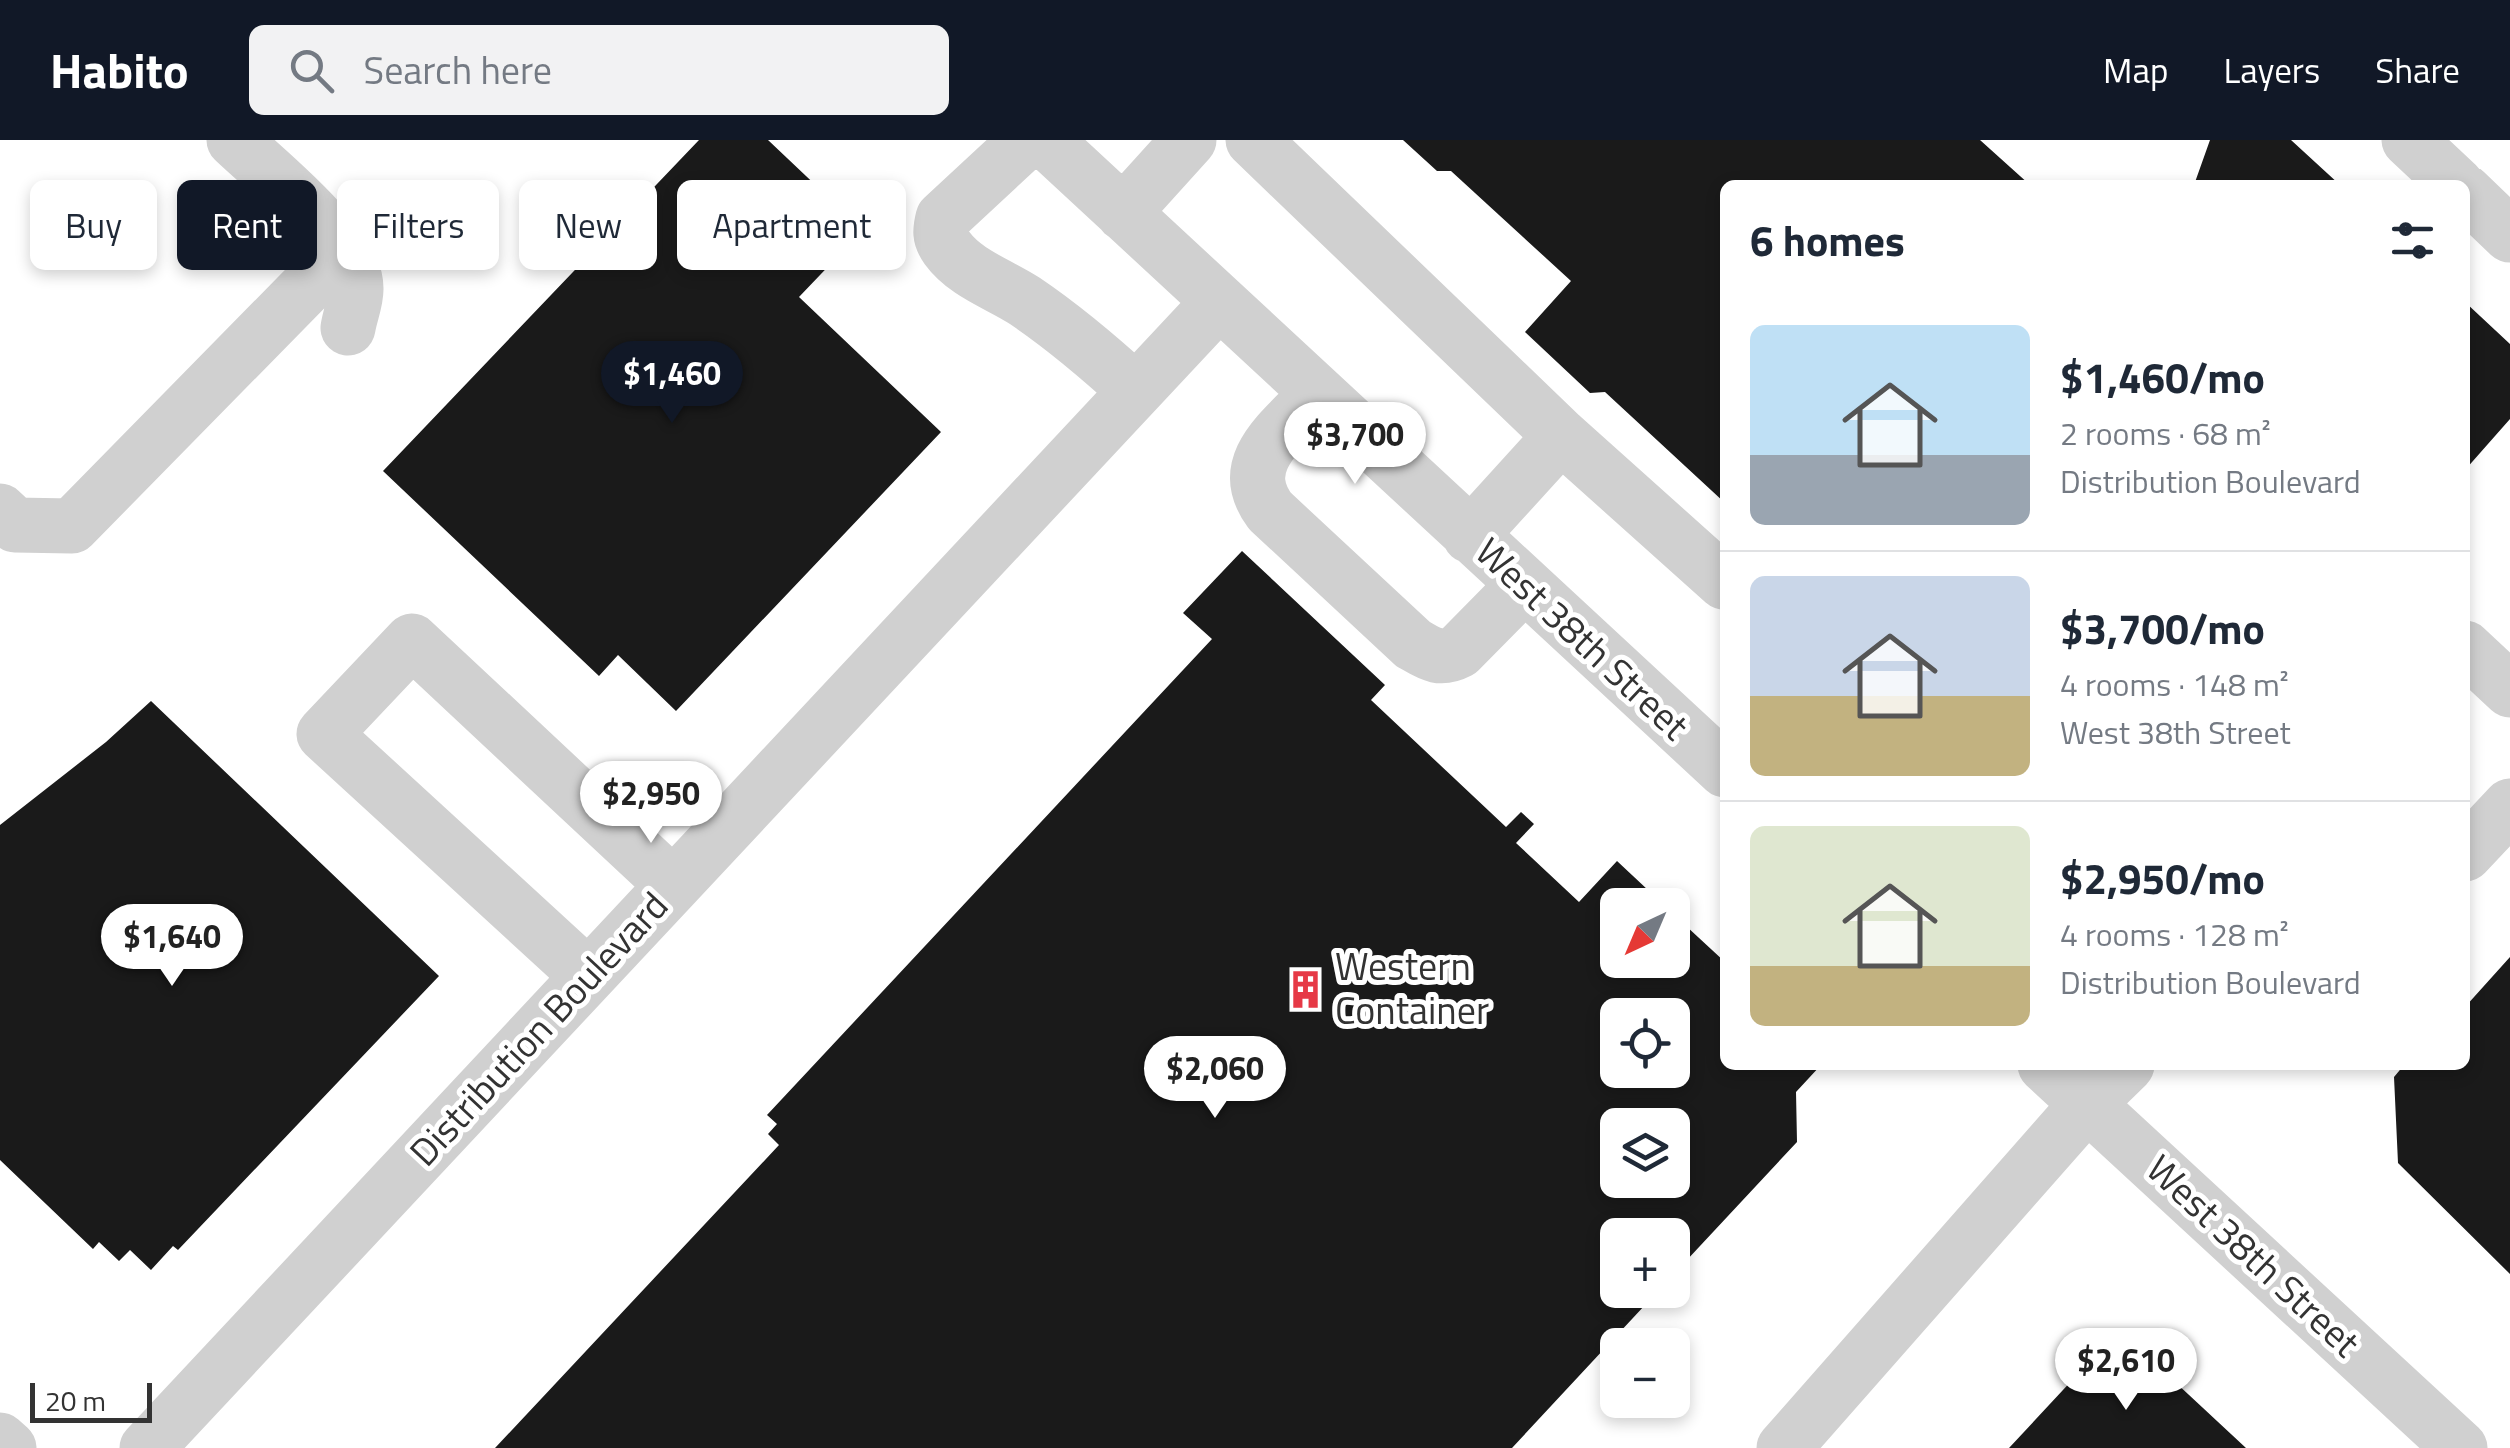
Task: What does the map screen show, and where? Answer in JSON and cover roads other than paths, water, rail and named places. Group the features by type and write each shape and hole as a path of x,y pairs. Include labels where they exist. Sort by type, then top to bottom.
{"street":[{"path":"234,140 337,244"},
{"path":"1028,140 943,218 940,234 948,249 984,280 1020,298 1085,344 1136,390"},
{"name":"West 38th Street","path":"1045,140 1720,765"},
{"path":"1123,213 1189,140"},
{"path":"1253,140 1561,436 1720,578"},
{"path":"2410,140 2452,180"},
{"path":"2470,197 2510,235"},
{"path":"0,511 15,524 72,526 337,256"},
{"path":"348,328 356,287 349,270"},
{"name":"Distribution Boulevard","path":"147,1448 1218,303"},
{"path":"1317,394 1264,452 1256,470 1258,494 1270,511 1412,644 1434,656 1447,657 1459,650 1524,585"},
{"path":"1470,536 1561,436"},
{"path":"588,976 324,734 412,641 673,884"},
{"path":"2470,653 2510,690"},
{"path":"2470,849 2510,806"},
{"name":"West 38th Street","path":"2050,1070 2460,1448"},
{"path":"1784,1448 2087,1104 2122,1070"},
{"path":"0,1440 8,1448"}],"place":[{"name":"Western Container","path":"1305,989"}]}
